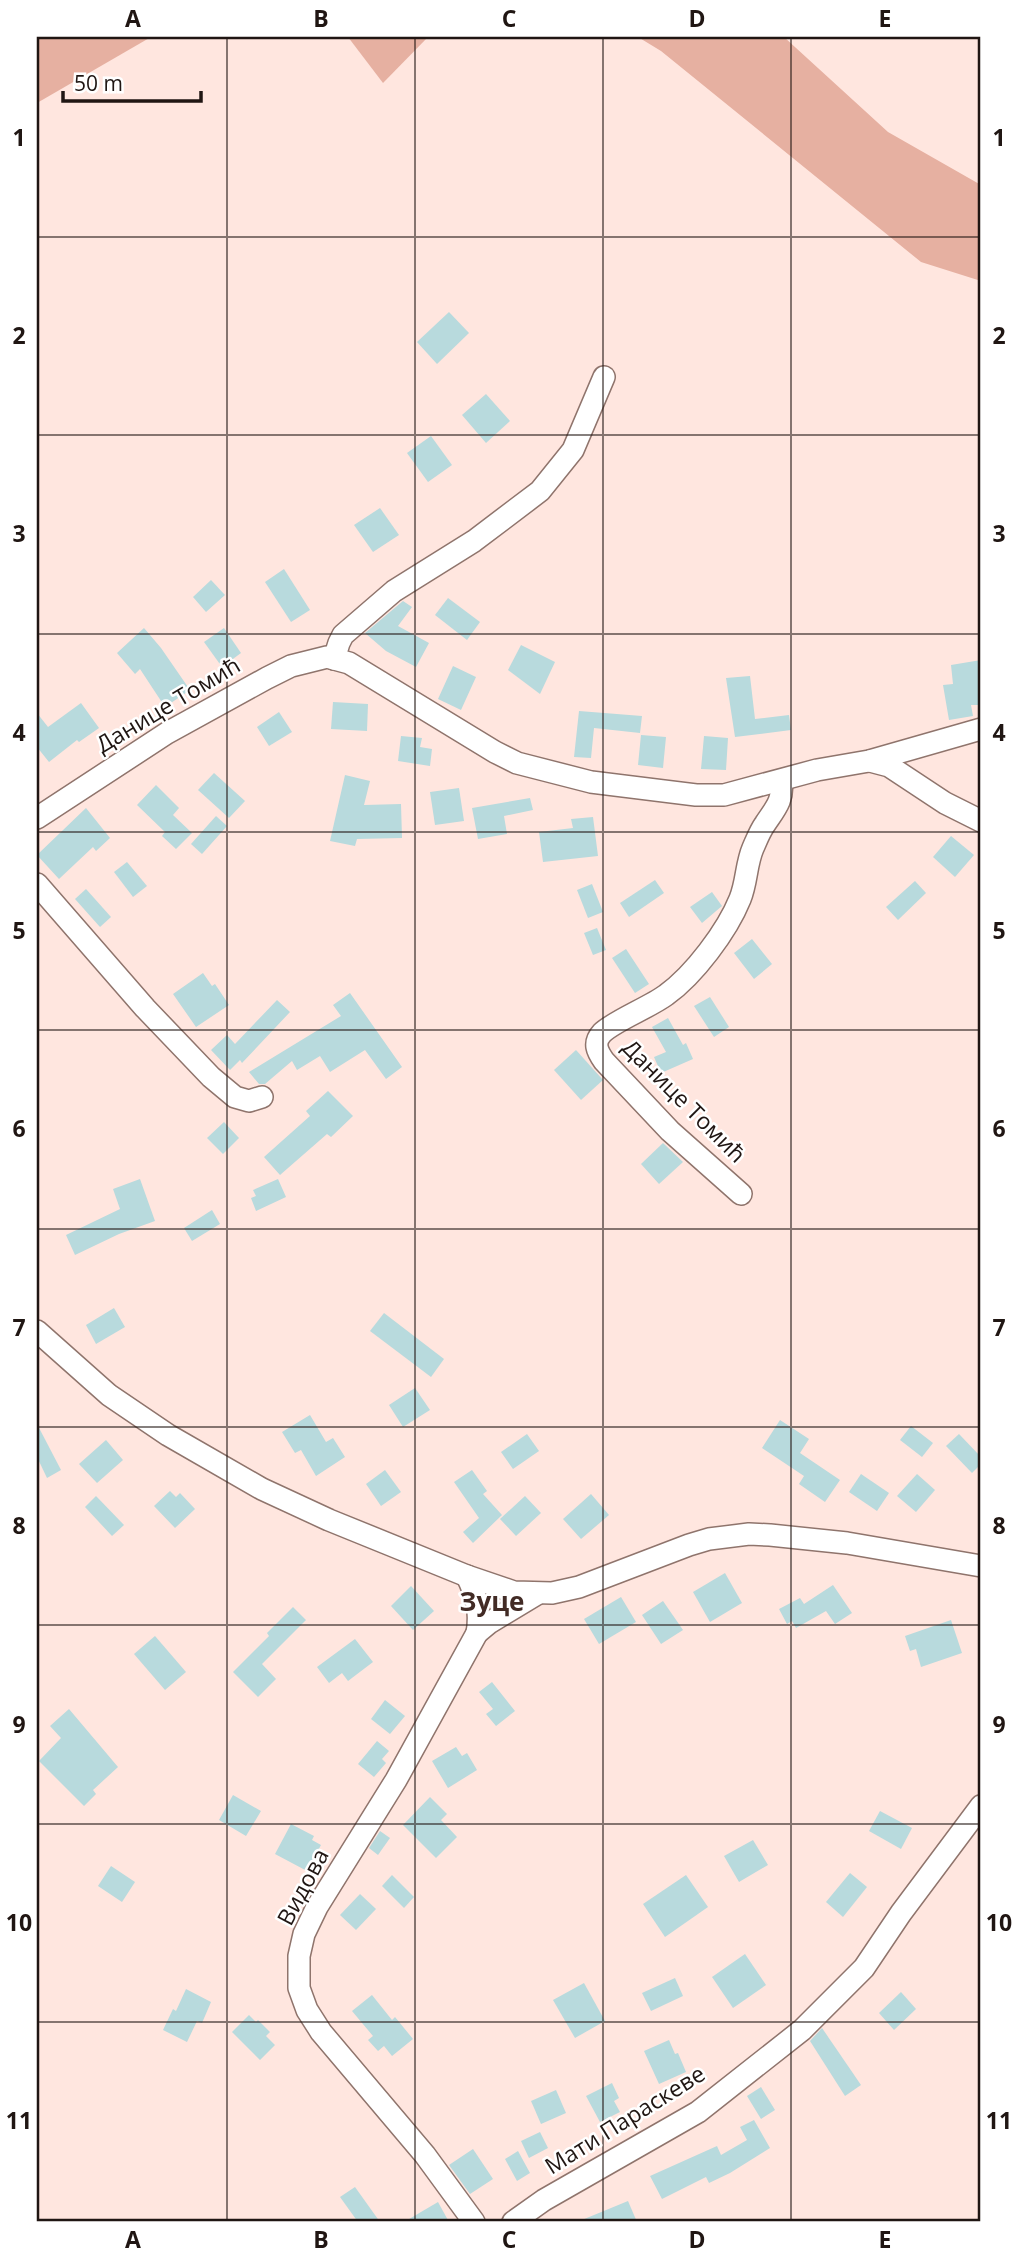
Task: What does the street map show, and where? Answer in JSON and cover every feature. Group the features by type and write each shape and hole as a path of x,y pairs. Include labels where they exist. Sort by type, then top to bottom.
{"street":[{"path":"604,377 573,450 540,491 483,535 384,599 343,635 334,659 364,671 517,763 612,785 696,794 733,793 817,770 869,761 981,729"},
{"name":"Данице Томић","path":"37,818 167,733 250,687 291,666 327,657 334,659"},
{"path":"907,750 906,763 912,780"},
{"path":"869,761 889,766 945,803 981,821"},
{"name":"Данице Томић","path":"741,1194 670,1131 604,1061 597,1052 596,1042 603,1031 665,996 685,980 702,960 740,900 747,879 750,854 764,825 780,801 781,781"},
{"path":"37,884 145,1008 211,1077 235,1097 249,1101 262,1097"},
{"path":"37,1331 108,1395 262,1489 329,1520 467,1576 514,1592 552,1593 579,1587 709,1539 749,1534 847,1543 981,1566"},
{"path":"467,1576 478,1609 477,1633"},
{"name":"Видова","path":"474,2222 425,2155 321,2032 307,2010 299,1988 298,1971 304,1934 317,1907 396,1780 477,1633 537,1594"},
{"name":"Мати Параскеве","path":"513,2222 544,2200 698,2112 802,2031 864,1968 901,1913 981,1806"}],"shaded area":[{"path":"37,37 151,37 37,103"},
{"path":"348,37 428,37 383,83"},
{"path":"638,37 784,37 888,132 981,185 981,281 921,262 661,51"}],"building":[{"path":"449,312 469,333 437,364 417,342"},
{"path":"486,394 510,421 486,443 462,415"},
{"path":"431,436 452,465 428,482 407,453"},
{"path":"380,508 399,535 373,552 354,525"},
{"path":"284,569 310,610 291,622 265,582"},
{"path":"211,580 225,595 206,612 193,597"},
{"path":"448,598 480,622 467,640 435,615"},
{"path":"403,601 412,607 398,626 429,643 416,667 386,651 365,633"},
{"path":"144,628 190,690 165,707 140,669 135,674 117,653"},
{"path":"224,628 241,653 222,667 204,642"},
{"path":"521,645 555,662 540,694 508,670"},
{"path":"981,660 981,705 971,705 973,716 949,720 943,685 953,684 951,665"},
{"path":"453,666 476,677 461,710 438,699"},
{"path":"750,676 755,719 789,715 791,730 735,737 726,678"},
{"path":"333,702 368,704 367,731 331,729"},
{"path":"81,703 99,728 79,742 77,740 49,762 37,747 37,713 48,727"},
{"path":"579,711 642,716 640,733 594,728 591,758 574,757"},
{"path":"279,712 292,732 269,746 257,727"},
{"path":"641,735 666,737 663,768 638,765"},
{"path":"401,736 422,738 420,747 432,749 430,766 398,761"},
{"path":"704,736 728,738 726,770 701,769"},
{"path":"214,773 245,801 229,818 198,790"},
{"path":"345,775 370,781 364,805 401,804 402,838 357,839 355,846 330,841"},
{"path":"156,785 179,808 173,815 192,833 176,849 162,836 165,832 137,805"},
{"path":"459,788 464,821 435,825 430,792"},
{"path":"530,798 533,810 504,816 507,834 478,839 472,808"},
{"path":"86,808 110,838 96,851 93,847 59,879 37,855"},
{"path":"216,816 227,826 202,854 191,844"},
{"path":"593,817 598,856 543,862 539,832 573,828 571,819"},
{"path":"951,836 974,855 955,877 933,857"},
{"path":"127,862 147,886 133,897 114,872"},
{"path":"655,880 664,893 629,917 620,903"},
{"path":"915,881 926,893 898,920 886,907"},
{"path":"592,884 603,912 588,918 577,890"},
{"path":"86,889 111,917 100,927 75,899"},
{"path":"712,892 722,906 702,923 690,907"},
{"path":"597,928 606,950 593,955 584,933"},
{"path":"752,939 772,964 754,979 734,953"},
{"path":"626,949 649,984 635,993 612,958"},
{"path":"203,973 212,986 215,984 229,1005 196,1027 173,994"},
{"path":"350,993 402,1067 386,1079 365,1050 330,1072 320,1056 297,1070 292,1061 265,1084 259,1084 249,1072 341,1016 333,1005"},
{"path":"710,997 729,1027 714,1037 694,1006"},
{"path":"277,1000 290,1012 242,1063 240,1060 230,1070 211,1050 227,1035 235,1044"},
{"path":"668,1018 683,1045 686,1043 693,1059 661,1073 654,1057 666,1052 652,1027"},
{"path":"576,1050 603,1080 581,1100 554,1070"},
{"path":"328,1091 353,1116 331,1137 327,1134 280,1175 264,1157 310,1116 306,1111"},
{"path":"224,1122 239,1138 223,1154 207,1138"},
{"path":"663,1143 683,1162 659,1184 641,1164"},
{"path":"140,1179 155,1221 119,1234 75,1255 66,1235 120,1209 113,1189"},
{"path":"278,1179 286,1197 256,1211 251,1198 256,1196 253,1190"},
{"path":"212,1210 220,1224 192,1241 184,1228"},
{"path":"114,1308 125,1327 96,1344 86,1325"},
{"path":"384,1313 444,1359 431,1377 370,1331"},
{"path":"415,1388 430,1410 403,1427 389,1405"},
{"path":"310,1415 326,1442 333,1438 345,1457 316,1476 301,1450 295,1453 282,1432"},
{"path":"780,1420 809,1439 800,1453 840,1480 825,1502 799,1484 804,1476 762,1448"},
{"path":"37,1424 61,1470 47,1478 37,1457"},
{"path":"911,1426 933,1443 922,1457 900,1440"},
{"path":"527,1434 539,1451 513,1469 501,1452"},
{"path":"959,1434 981,1457 981,1464 972,1473 946,1446"},
{"path":"106,1440 123,1460 97,1483 79,1464"},
{"path":"385,1470 401,1492 381,1506 366,1484"},
{"path":"472,1470 487,1491 483,1494 502,1515 473,1543 463,1532 479,1518 454,1482"},
{"path":"861,1474 889,1493 877,1511 849,1492"},
{"path":"917,1474 935,1490 916,1512 897,1496"},
{"path":"170,1491 176,1497 180,1493 195,1509 175,1528 154,1506"},
{"path":"591,1494 609,1515 581,1539 563,1519"},
{"path":"96,1496 124,1525 112,1536 85,1507"},
{"path":"525,1496 541,1513 516,1536 500,1519"},
{"path":"725,1573 742,1603 710,1622 693,1592"},
{"path":"833,1585 852,1613 835,1624 826,1611 796,1628 792,1621 787,1624 779,1609 800,1598 804,1604"},
{"path":"411,1586 434,1611 413,1630 391,1606"},
{"path":"621,1597 636,1622 599,1644 584,1619"},
{"path":"663,1601 683,1630 661,1644 642,1615"},
{"path":"293,1607 306,1620 262,1664 276,1679 258,1697 233,1672"},
{"path":"951,1620 962,1653 921,1667 916,1649 910,1651 905,1636"},
{"path":"155,1636 186,1672 165,1690 134,1654"},
{"path":"355,1639 373,1662 348,1681 342,1673 329,1683 317,1667"},
{"path":"492,1682 515,1711 496,1726 486,1714 493,1709 479,1692"},
{"path":"385,1700 405,1716 390,1734 371,1719"},
{"path":"69,1709 118,1767 93,1790 96,1794 84,1806 39,1761 61,1738 50,1726"},
{"path":"377,1741 389,1751 382,1759 386,1763 374,1777 358,1764"},
{"path":"456,1747 462,1756 467,1753 477,1770 448,1788 432,1761"},
{"path":"233,1795 261,1811 246,1836 219,1820"},
{"path":"430,1797 447,1814 441,1820 457,1837 436,1858 403,1825"},
{"path":"880,1811 912,1828 901,1849 869,1831"},
{"path":"291,1824 314,1836 312,1840 321,1845 307,1871 275,1854"},
{"path":"380,1831 390,1838 378,1855 369,1848"},
{"path":"753,1840 768,1865 739,1882 724,1856"},
{"path":"111,1866 135,1882 122,1902 98,1886"},
{"path":"850,1873 867,1887 843,1917 826,1902"},
{"path":"392,1875 414,1897 404,1908 382,1886"},
{"path":"686,1875 708,1907 665,1937 643,1904"},
{"path":"360,1894 376,1909 356,1930 340,1915"},
{"path":"745,1954 766,1985 733,2008 712,1977"},
{"path":"675,1978 683,1996 651,2011 642,1993"},
{"path":"584,1983 605,2021 575,2038 553,2000"},
{"path":"186,1989 211,2002 202,2023 197,2021 187,2042 163,2030"},
{"path":"901,1992 916,2009 894,2030 879,2013"},
{"path":"372,1995 392,2020 395,2017 413,2039 392,2056 384,2046 378,2051 368,2040 373,2036 352,2011"},
{"path":"249,2015 270,2032 266,2036 275,2045 260,2060 232,2032"},
{"path":"822,2028 861,2085 845,2096 810,2041"},
{"path":"669,2040 686,2072 659,2084 644,2051"},
{"path":"612,2083 619,2098 614,2101 620,2112 600,2122 586,2096"},
{"path":"761,2087 775,2110 761,2119 747,2096"},
{"path":"556,2090 566,2113 541,2124 531,2101"},
{"path":"754,2120 770,2148 709,2183 706,2177 662,2199 650,2176 717,2146 721,2155 747,2140 740,2127"},
{"path":"540,2132 548,2148 529,2158 521,2141"},
{"path":"473,2149 493,2179 470,2194 449,2165"},
{"path":"518,2151 530,2173 517,2181 505,2159"},
{"path":"355,2187 380,2222 358,2222 340,2197"},
{"path":"628,2201 637,2222 577,2222"},
{"path":"438,2202 449,2222 404,2222"}],"district":[{"name":"Зуце","path":"492,1602"}]}
